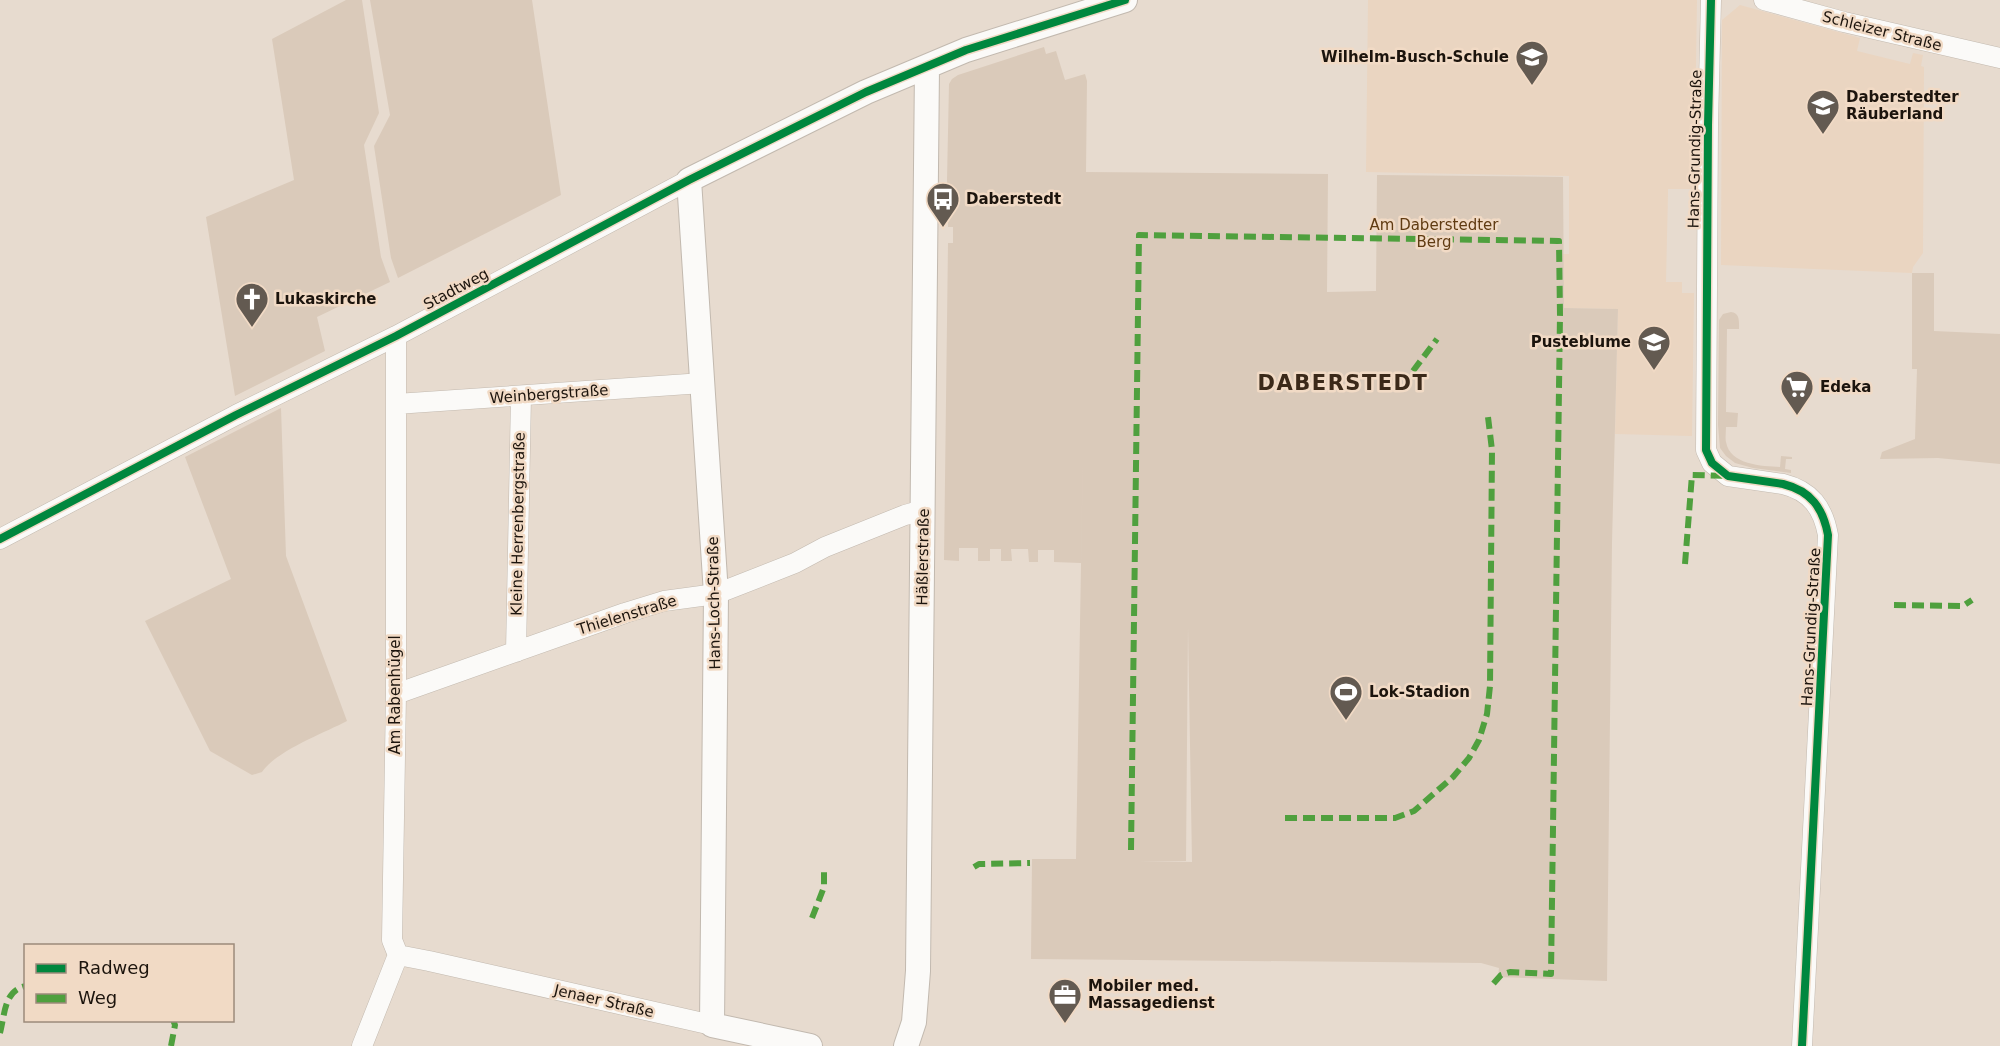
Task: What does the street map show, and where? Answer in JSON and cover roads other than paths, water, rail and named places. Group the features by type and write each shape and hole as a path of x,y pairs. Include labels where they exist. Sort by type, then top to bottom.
{"street":[{"name":"Stadtweg","path":"0,539 236,415 396,336 689,180 866,92 966,50 1125,0"},
{"name":"Hans-Grundig-Straße","path":"1711,0 1706,450 1712,463 1728,476 1792,486 1806,494 1817,504 1826,519 1828,535 1802,1046"},
{"name":"Schleizer Straße","path":"1764,0 1844,22 2000,58"},
{"name":"Häßlerstraße","path":"906,1046 914,1022 918,971 927,67"},
{"name":"Hans-Loch-Straße","path":"689,180 716,594 712,1025"},
{"name":"Am Rabenhügel","path":"396,336 396,694 392,940 398,955"},
{"name":"Weinbergstraße","path":"396,404 703,383"},
{"name":"Kleine Herrenbergstraße","path":"516,652 521,396"},
{"name":"Thielenstraße","path":"396,694 625,613 654,604 716,594 795,563 835,543 923,510"},
{"name":"Jenaer Straße","path":"398,955 810,1046"},
{"path":"362,1046 398,955"}],"place":[{"name":"Wilhelm-Busch-Schule","path":"1532,86"},
{"name":"Daberstedter Räuberland","path":"1823,135"},
{"name":"Daberstedt","path":"943,228"},
{"name":"Lukaskirche","path":"252,328"},
{"name":"Pusteblume","path":"1654,371"},
{"name":"Edeka","path":"1797,416"},
{"name":"Lok-Stadion","path":"1346,721"},
{"name":"Mobiler med. Massagedienst","path":"1065,1024"}],"district":[{"name":"DABERSTEDT","path":"1343,383"}],"park label":[{"name":"Am Daberstedter Berg","path":"1434,234"}]}
